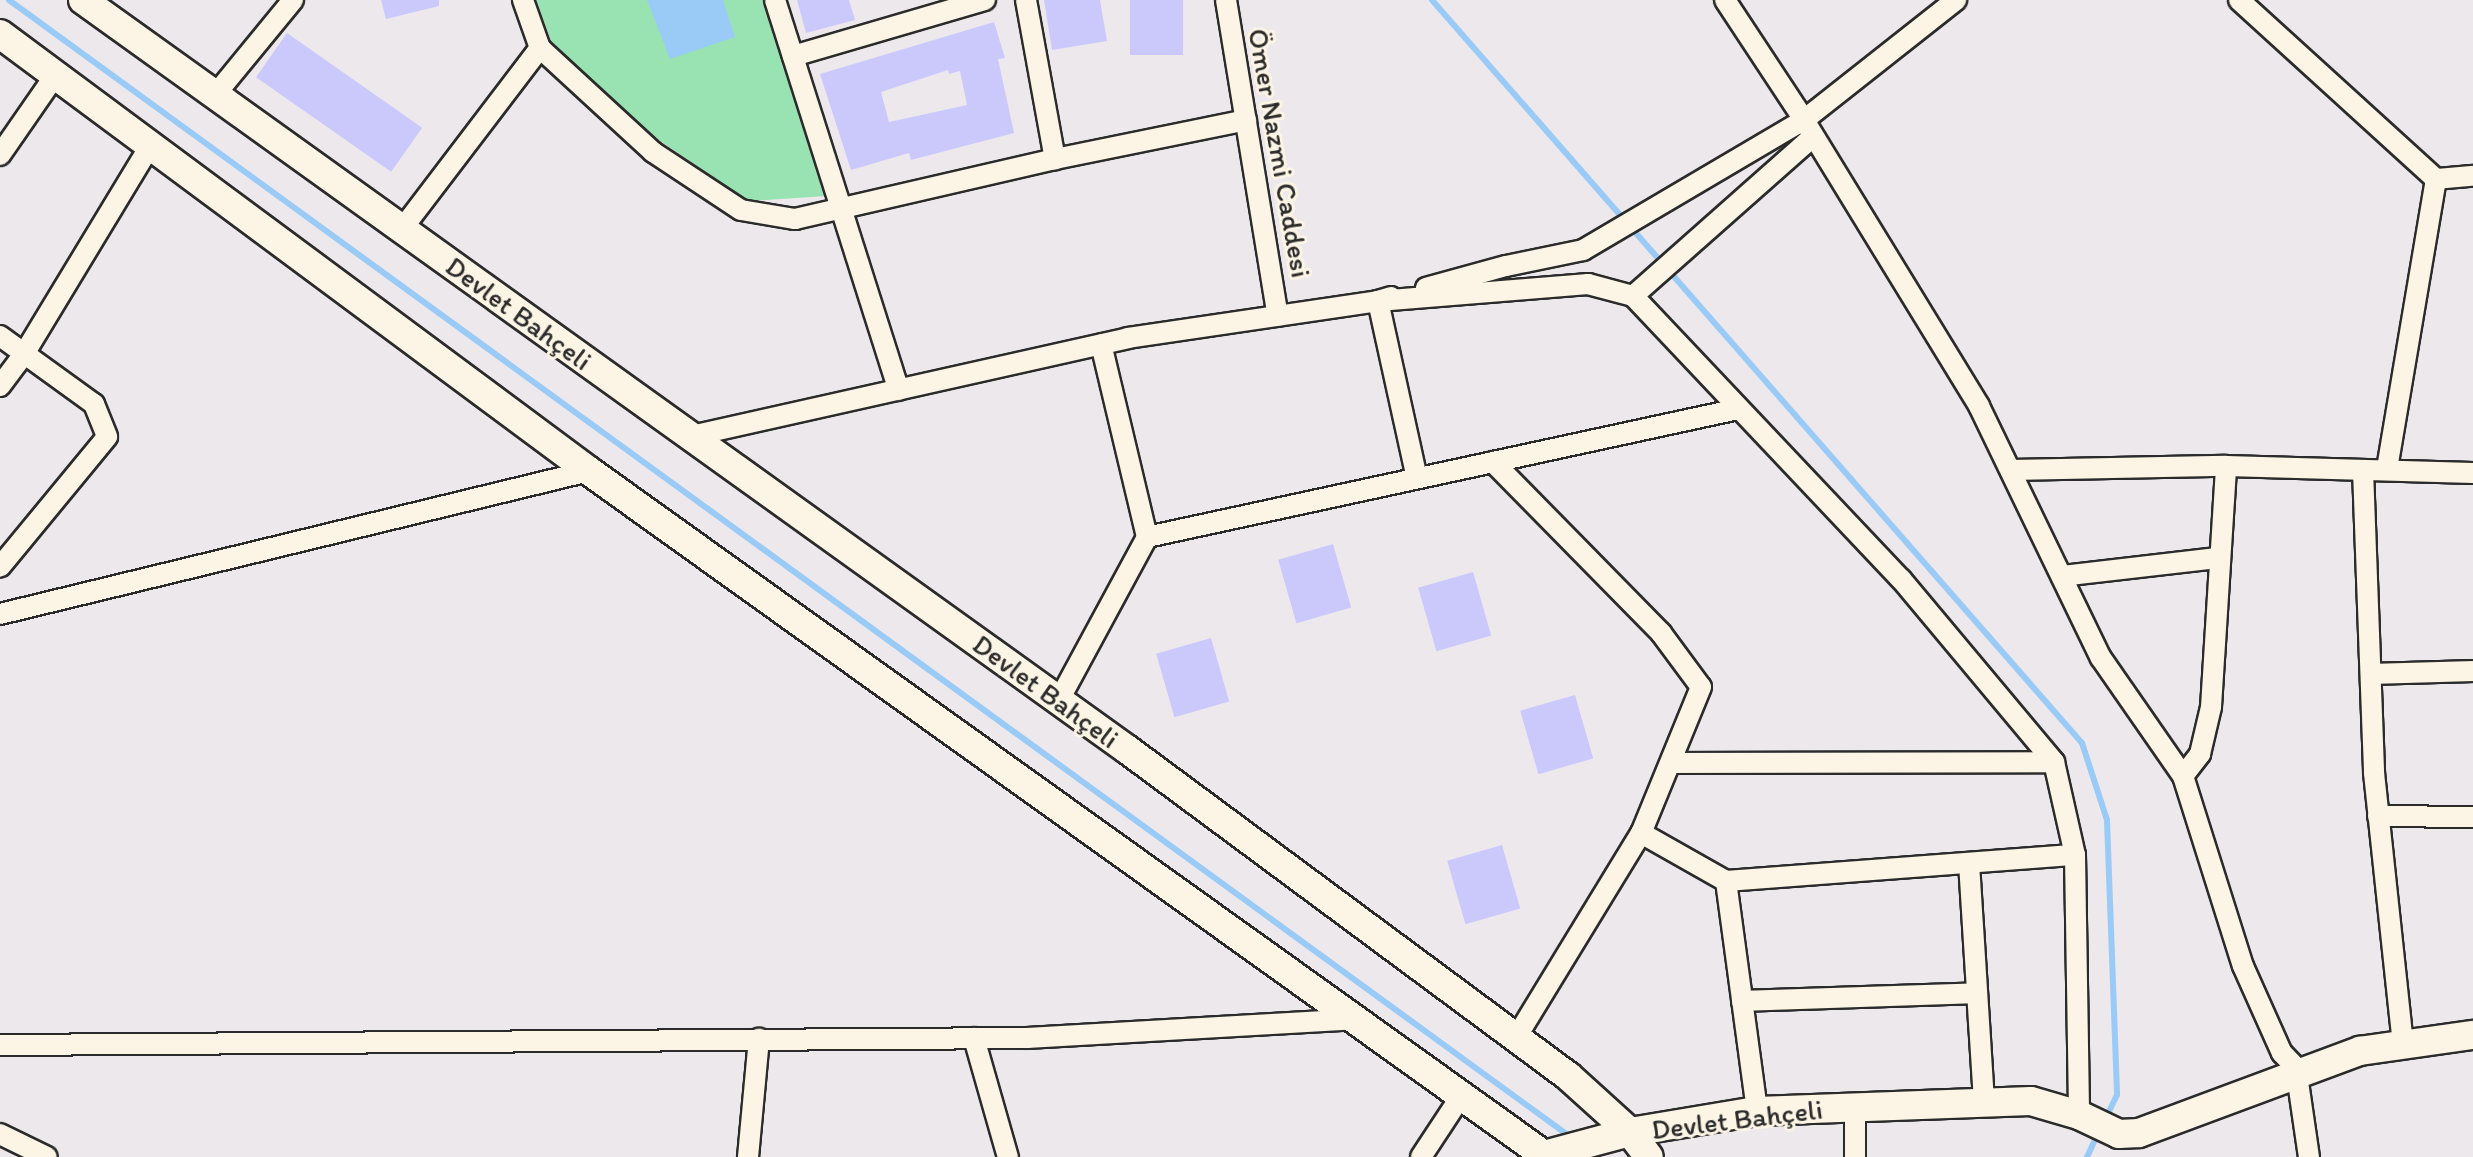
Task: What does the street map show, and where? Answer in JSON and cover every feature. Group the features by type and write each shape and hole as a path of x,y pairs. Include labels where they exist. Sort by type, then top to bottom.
{"street":[{"name":"Devlet Bahçeli","path":"83,0 1059,700 1568,1076 1630,1132 1757,1111 2031,1101 2079,1115 2119,1134 2139,1133 2299,1074"},
{"path":"215,95 293,0"},
{"path":"523,0 540,48 653,152 741,210 795,219 1055,159 1246,120"},
{"path":"775,0 899,390"},
{"path":"793,56 985,0"},
{"path":"1026,0 1055,159"},
{"name":"Ömer Nazmi Caddesi","path":"1226,0 1278,316"},
{"path":"1725,0 1808,128 1979,406 2101,658 2183,776 2243,966 2282,1053 2299,1074 2309,1157"},
{"path":"1633,296 1808,128 1956,0"},
{"path":"2239,0 2436,179 2473,176"},
{"path":"0,34 589,471 1545,1156 1630,1132 1649,1157"},
{"path":"402,229 540,48"},
{"path":"0,155 56,74"},
{"path":"1378,301 1506,266 1583,250 1808,128"},
{"path":"0,386 24,354 151,144"},
{"path":"2387,470 2436,179"},
{"path":"691,436 1101,344 1378,301 1588,284 1633,296 1901,579 2054,762 2075,855 2079,1115"},
{"path":"1378,301 1417,478"},
{"path":"0,336 94,404 107,437 0,567"},
{"path":"1059,700 1147,537 1101,344"},
{"path":"1147,537 1738,409"},
{"path":"1493,462 1661,633 1701,687 1641,833 1516,1038"},
{"path":"2011,470 2226,466 2473,473"},
{"path":"2183,776 2200,754 2211,707 2226,466"},
{"path":"2363,470 2378,816 2403,1045"},
{"path":"0,614 589,471"},
{"path":"2062,576 2218,558"},
{"path":"2371,674 2473,671"},
{"path":"1672,763 2054,762"},
{"path":"2378,816 2473,817"},
{"path":"1641,833 1726,881 2075,855"},
{"path":"1969,863 1984,1103"},
{"path":"1726,881 1757,1111"},
{"path":"1742,1001 1977,993"},
{"path":"0,1045 502,1044 1028,1038 1353,1019"},
{"path":"2299,1074 2360,1051 2473,1035"},
{"path":"974,1038 1008,1157"},
{"path":"748,1157 759,1039"},
{"path":"1421,1157 1461,1096"},
{"path":"1855,1107 1855,1157"},
{"path":"0,1134 47,1157"}],"green space":[{"path":"536,0 765,0 826,196 749,201 647,132 551,41"}],"water":[{"path":"647,0 723,0 735,37 670,59"}],"building":[{"path":"381,0 439,0 439,6 386,19"},
{"path":"797,0 849,0 855,20 806,33"},
{"path":"1044,0 1100,0 1107,41 1052,50"},
{"path":"1130,0 1183,0 1183,55 1130,55"},
{"path":"994,22 1005,58 998,59 1014,133 911,160 909,153 851,170 820,74","holes":["948,70 949,74 960,71 967,105 889,122 881,92"]},
{"path":"287,33 422,128 391,172 256,77"},
{"path":"1333,544 1351,607 1296,623 1278,560"},
{"path":"1473,572 1491,635 1436,651 1418,588"},
{"path":"1211,638 1229,701 1174,717 1156,654"},
{"path":"1575,695 1593,758 1538,774 1520,711"},
{"path":"1502,845 1520,908 1465,924 1447,861"}],"waterway":[{"path":"9,0 1573,1139"},
{"path":"1432,0 2082,743 2107,820 2117,1095 2106,1118"},
{"path":"2087,1157 2099,1131"}]}
